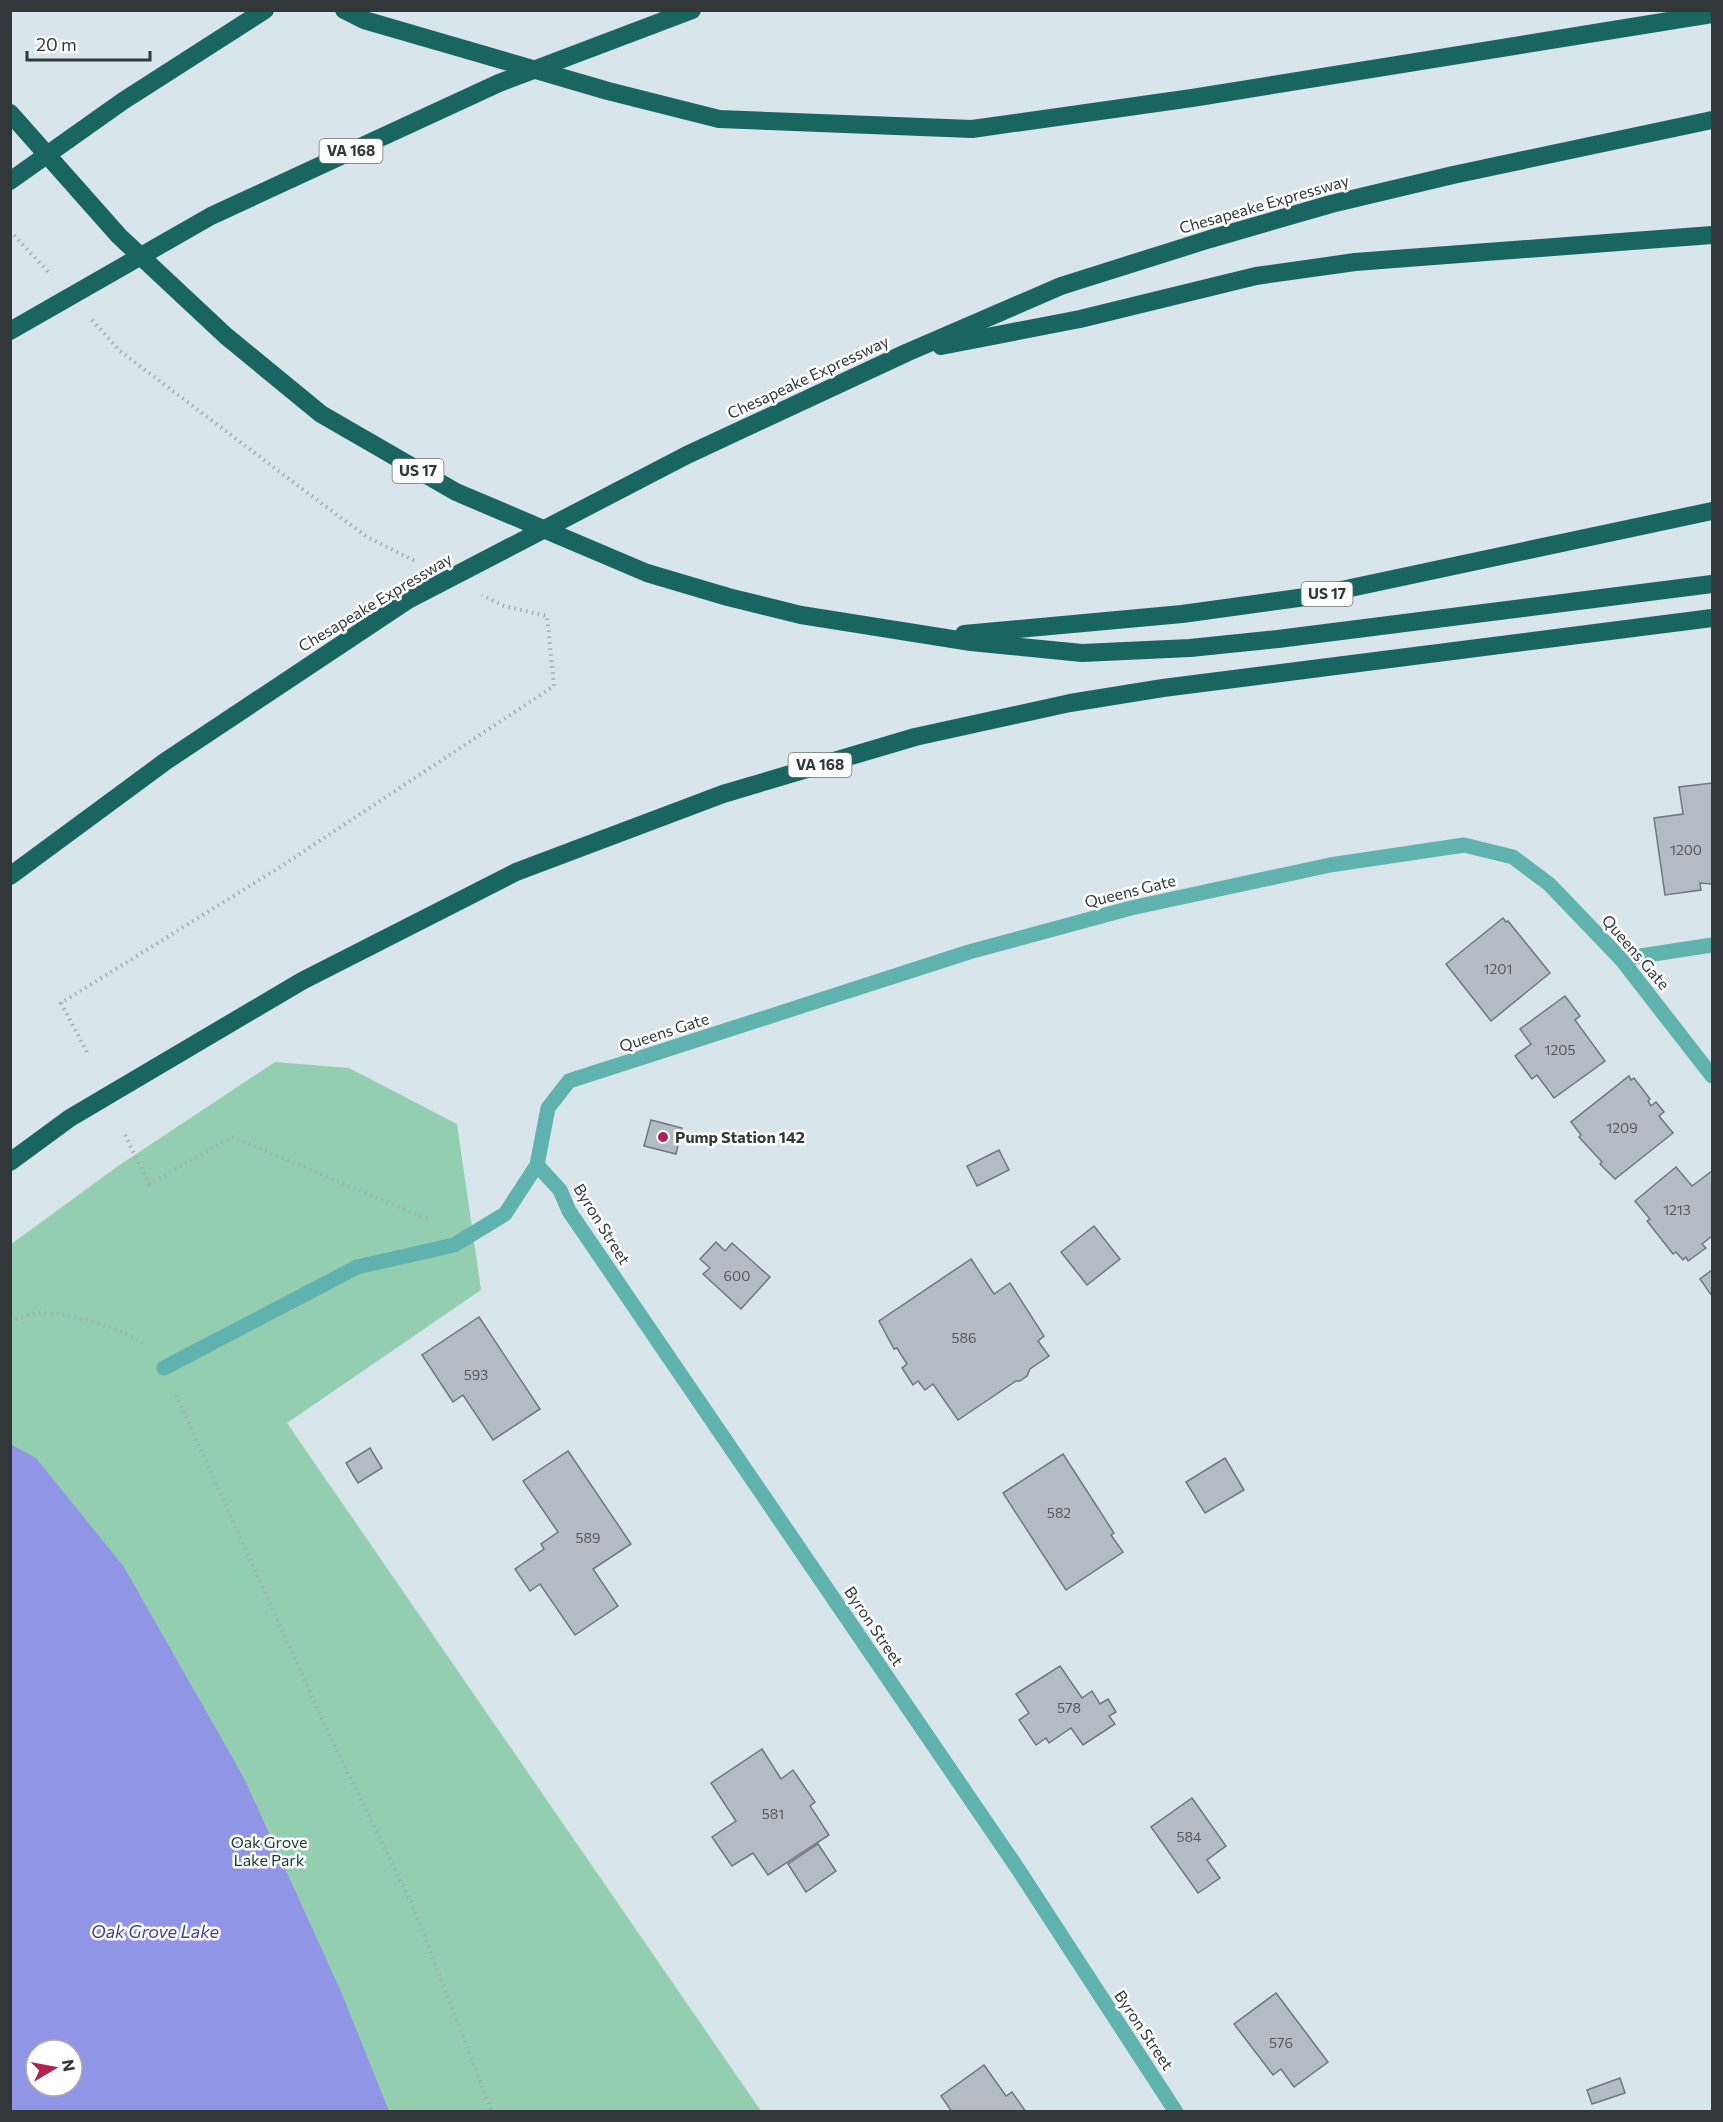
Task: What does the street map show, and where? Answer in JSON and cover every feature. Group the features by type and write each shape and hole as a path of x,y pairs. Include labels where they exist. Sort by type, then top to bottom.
{"highway":[{"path":"10,181 123,101 265,10"},
{"path":"344,10 364,20 586,85 719,119 972,129 1192,98 1713,14"},
{"name":"VA 168","path":"18,326 211,216 499,82 692,10"},
{"name":"US 17","path":"10,113 119,236 226,336 321,414 446,487 647,573 801,615 935,637 1214,611 1313,597 1713,512"},
{"name":"Chesapeake Expressway","path":"10,876 166,761 408,600 687,455 906,353 1061,286 1330,204 1452,175 1713,120"},
{"path":"906,353 1080,319 1256,276 1354,262 1713,235"},
{"path":"935,637 1082,653 1190,648 1426,621 1713,584"},
{"name":"VA 168","path":"10,1162 70,1118 302,981 516,872 723,794 915,737 1070,703 1206,682 1713,618"}],"street":[{"name":"Queens Gate","path":"537,1165 548,1108 569,1081 969,952 1131,908 1330,865 1464,845 1513,856 1549,884 1621,959 1713,1076"},
{"path":"1621,959 1713,945"},
{"path":"164,1368 357,1267 453,1245 505,1214 537,1165"},
{"name":"Byron Street","path":"537,1165 560,1190 575,1221 1012,1859 1176,2112"}],"path":[{"path":"125,1134 149,1184 232,1137 431,1221"},
{"path":"10,1321 39,1312 85,1319 138,1337 164,1368 323,1722 411,1902 492,2112"}],"green space":[{"name":"Oak Grove Lake Park","path":"275,1062 349,1068 457,1124 481,1290 287,1423 761,2111 11,2111 10,1245 118,1166"}],"water":[{"name":"Oak Grove Lake","path":"10,1444 36,1458 124,1567 244,1778 342,1994 389,2111 11,2111"}],"building":[{"path":"1712,783 1712,884 1700,883 1701,890 1665,895 1654,818 1683,814 1679,787"},
{"path":"1503,918 1506,922 1508,921 1550,973 1491,1021 1446,964"},
{"path":"1565,996 1580,1016 1575,1020 1605,1061 1554,1098 1537,1075 1532,1079 1515,1056 1531,1044 1520,1029"},
{"path":"1629,1076 1631,1080 1634,1078 1650,1099 1648,1101 1651,1106 1656,1102 1664,1112 1659,1116 1673,1133 1615,1179 1579,1137 1581,1135 1571,1122"},
{"name":"Pump Station 142","path":"651,1120 682,1128 676,1154 644,1146"},
{"path":"999,1150 1009,1170 977,1186 967,1166"},
{"path":"1676,1167 1692,1186 1712,1171 1712,1236 1702,1244 1706,1248 1688,1261 1686,1257 1683,1260 1676,1252 1673,1254 1647,1221 1650,1219 1635,1201"},
{"path":"1094,1226 1120,1259 1087,1285 1061,1252"},
{"path":"716,1242 725,1251 732,1243 770,1277 741,1309 703,1274 710,1268 700,1259"},
{"path":"971,1259 994,1294 1010,1283 1044,1336 1038,1341 1049,1356 1030,1369 1027,1376 1020,1381 1016,1381 958,1420 933,1384 925,1390 918,1381 913,1385 902,1368 907,1364 897,1348 894,1349 879,1321"},
{"path":"1712,1270 1712,1296 1700,1279"},
{"path":"479,1317 540,1409 493,1440 463,1395 453,1402 422,1355"},
{"path":"370,1448 382,1468 358,1483 346,1463"},
{"path":"568,1451 631,1544 593,1569 618,1606 575,1635 540,1584 530,1591 515,1569 544,1549 541,1544 558,1532 523,1481"},
{"path":"1063,1454 1114,1533 1111,1535 1123,1552 1066,1590 1003,1493"},
{"path":"1225,1458 1244,1490 1205,1513 1186,1482"},
{"path":"1060,1666 1082,1698 1092,1691 1100,1704 1108,1699 1116,1712 1109,1716 1115,1724 1083,1745 1071,1728 1049,1743 1046,1738 1036,1745 1019,1720 1029,1713 1016,1694"},
{"path":"762,1749 781,1779 793,1770 815,1802 810,1806 829,1835 768,1875 753,1853 732,1866 712,1837 736,1821 711,1783"},
{"path":"1192,1798 1226,1846 1207,1860 1220,1878 1198,1893 1151,1827"},
{"path":"818,1844 836,1871 806,1892 788,1864"},
{"path":"1276,1993 1328,2062 1294,2087 1281,2069 1273,2075 1234,2024"},
{"path":"984,2065 1006,2096 1012,2092 1026,2112 952,2112 941,2096"},
{"path":"1620,2078 1625,2093 1592,2104 1587,2090"}],"place":[{"name":"Pump Station 142","path":"663,1137"}]}
